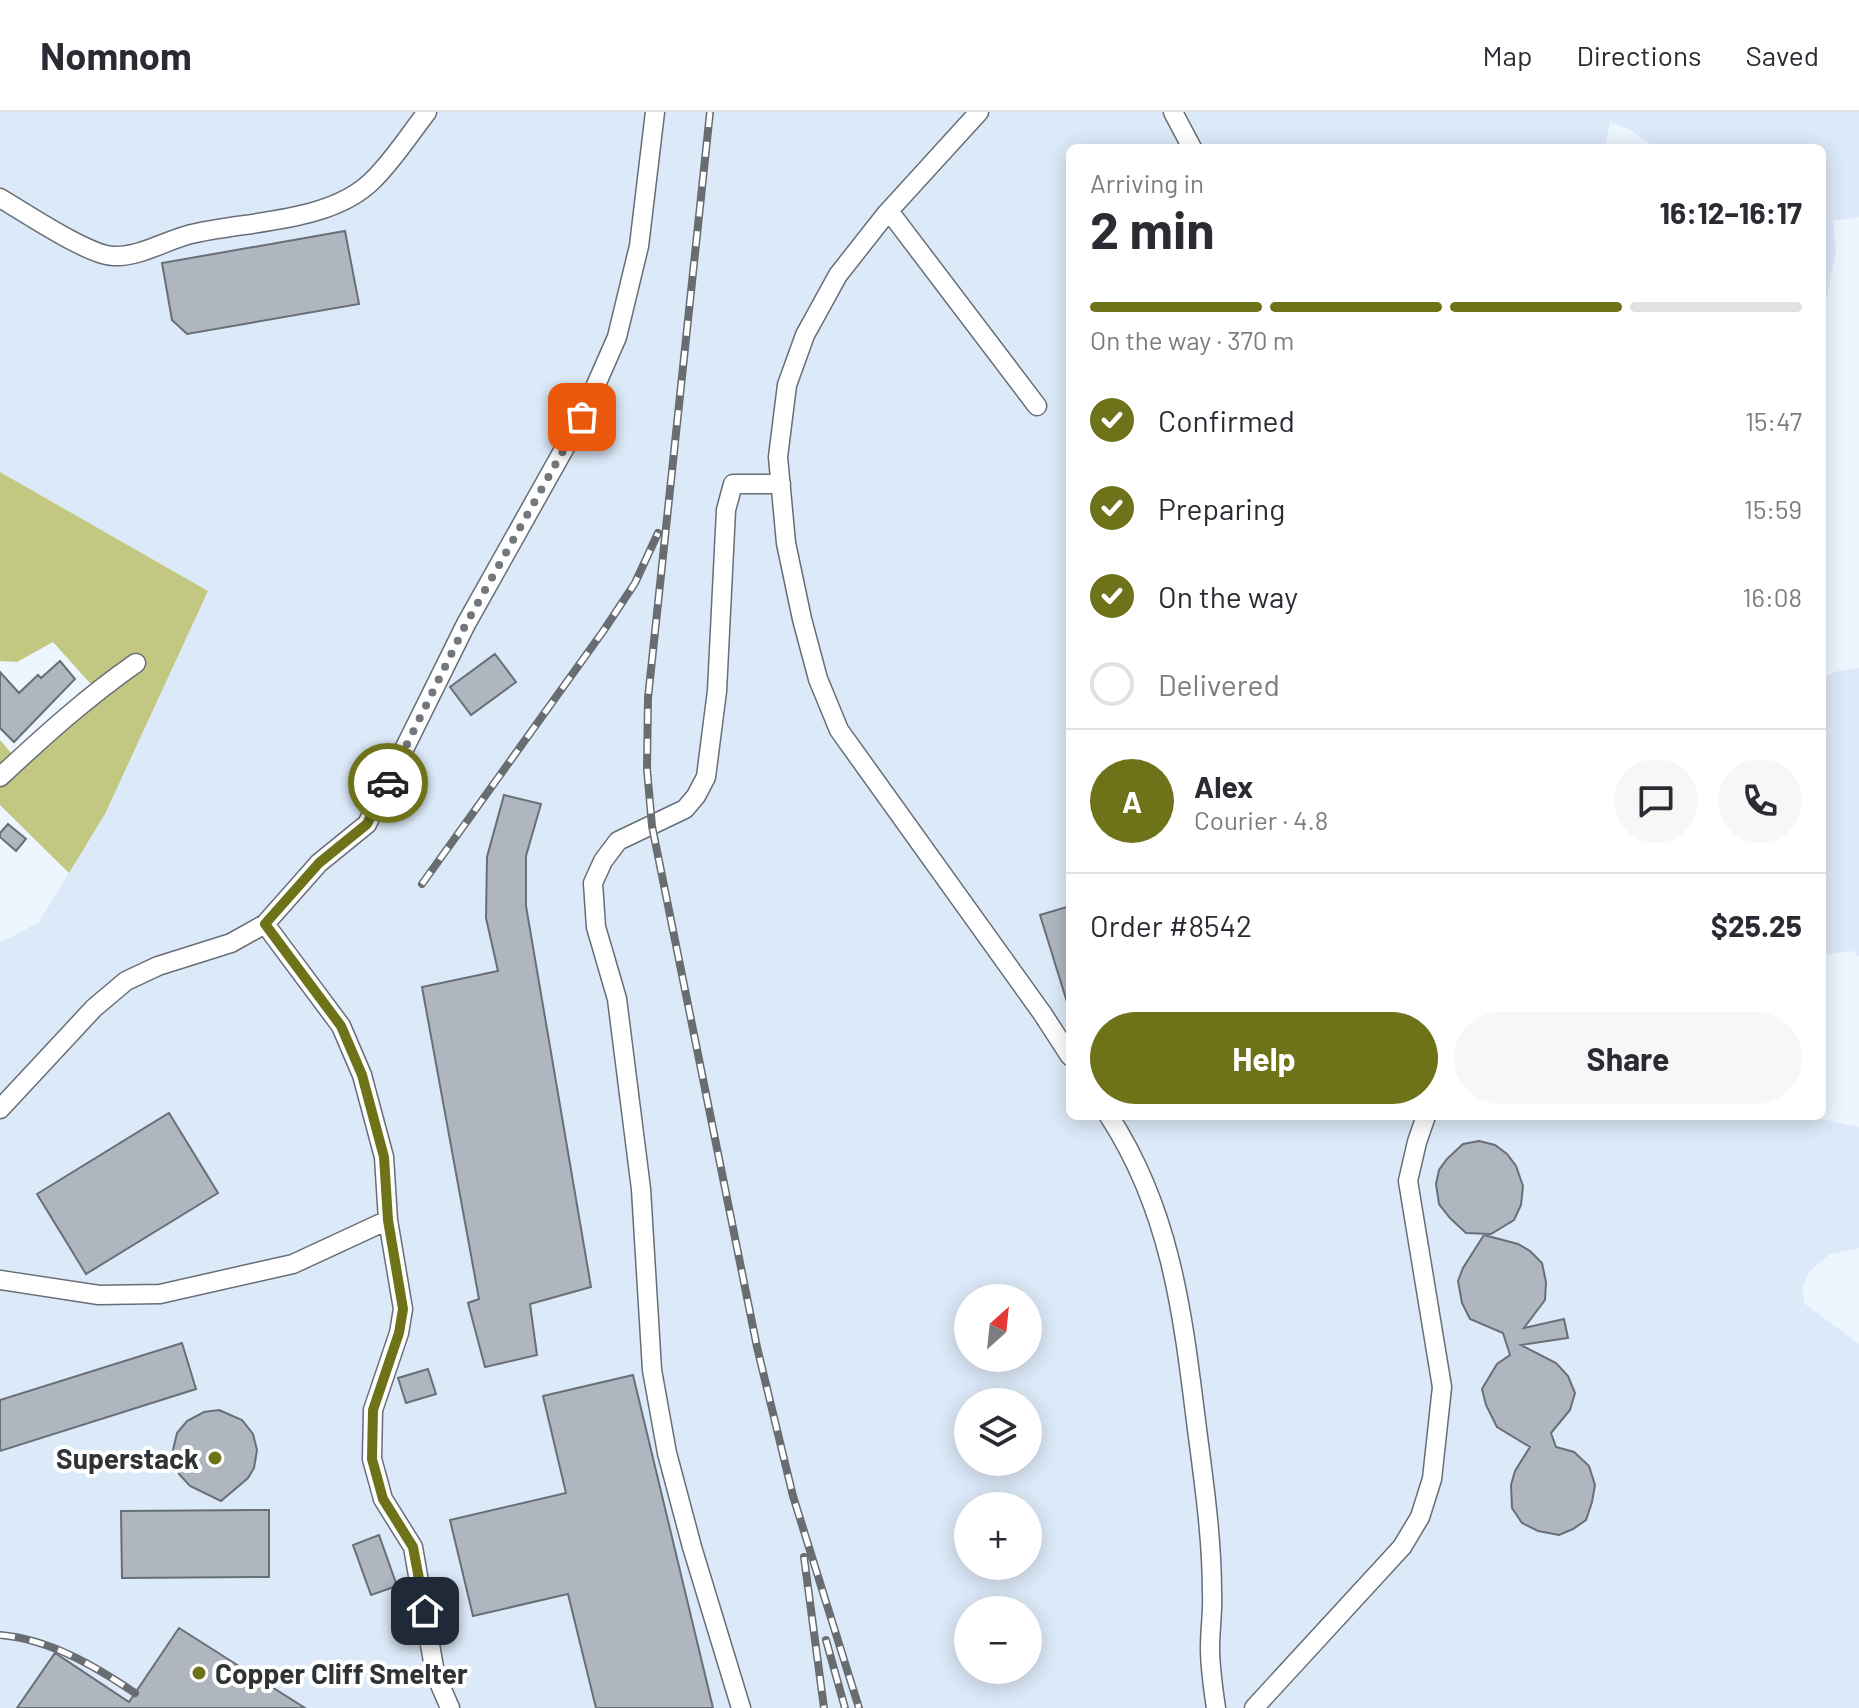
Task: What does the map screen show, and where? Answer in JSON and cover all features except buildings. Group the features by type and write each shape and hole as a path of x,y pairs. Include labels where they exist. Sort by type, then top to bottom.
{"street":[{"path":"0,198 66,237 114,256 155,247 193,233 299,217 350,197 373,181 427,112"},
{"path":"0,1109 94,1008 126,981 158,966 231,943 265,924 319,863 367,824 466,624 582,417 617,337 639,246 655,112"},
{"path":"979,112 889,211 838,275 805,335 787,385 778,457 786,543 802,619 818,679 839,730 1066,1050"},
{"path":"1173,112 1190,144"},
{"path":"889,211 1037,406"},
{"path":"741,1708 692,1547 662,1426 652,1370 641,1189 617,999 596,927 593,883 603,861 618,841 685,809 706,777 717,691 726,510 733,484 781,484"},
{"path":"0,777 85,700 136,663"},
{"path":"265,924 341,1026 362,1075 384,1157 388,1220 403,1309 399,1333 373,1410 372,1459 383,1499 413,1547 435,1673 450,1708"},
{"path":"1111,1120 1146,1184 1161,1224 1174,1278 1189,1367 1207,1514 1212,1593 1210,1648 1216,1708"},
{"path":"1254,1708 1402,1547 1420,1517 1432,1479 1442,1387 1408,1181 1425,1120"},
{"path":"0,1280 99,1295 160,1294 293,1264 388,1220"}],"shaded area":[{"path":"0,112 1859,112 1859,217 1833,221 1836,251 1826,296 1826,144 1650,144 1629,129 1610,122 1606,144 1066,144 1066,1120 1826,1120 1859,1127 1859,1248 1830,1254 1810,1271 1802,1288 1805,1304 1859,1344 1859,1708 0,1708 0,943 39,922 105,814 208,591 0,472"},
{"path":"1859,668 1859,956 1852,951 1826,954 1826,676"}],"green space":[{"path":"0,472 208,591 105,814 69,873 0,805 0,740 18,761 97,691 53,642 17,662 0,661"}],"railway":[{"path":"710,112 648,698 647,769 652,826 757,1347 793,1496 859,1708"},
{"path":"422,884 604,630 635,583 658,533"},
{"path":"804,1557 824,1708"},
{"path":"0,1635 54,1648 88,1664 135,1693"},
{"path":"826,1640 845,1708"}],"way so far":[{"path":"388,783 466,624 582,417"}],"place":[{"name":"Superstack","path":"215,1458"},
{"name":"Copper Cliff Smelter","path":"199,1673"}],"route":[{"path":"388,783 367,824 319,863 265,924 341,1026 362,1075 384,1157 388,1220 396,1253 403,1309 399,1333 373,1410 372,1459 383,1499 413,1547 425,1611"}]}
